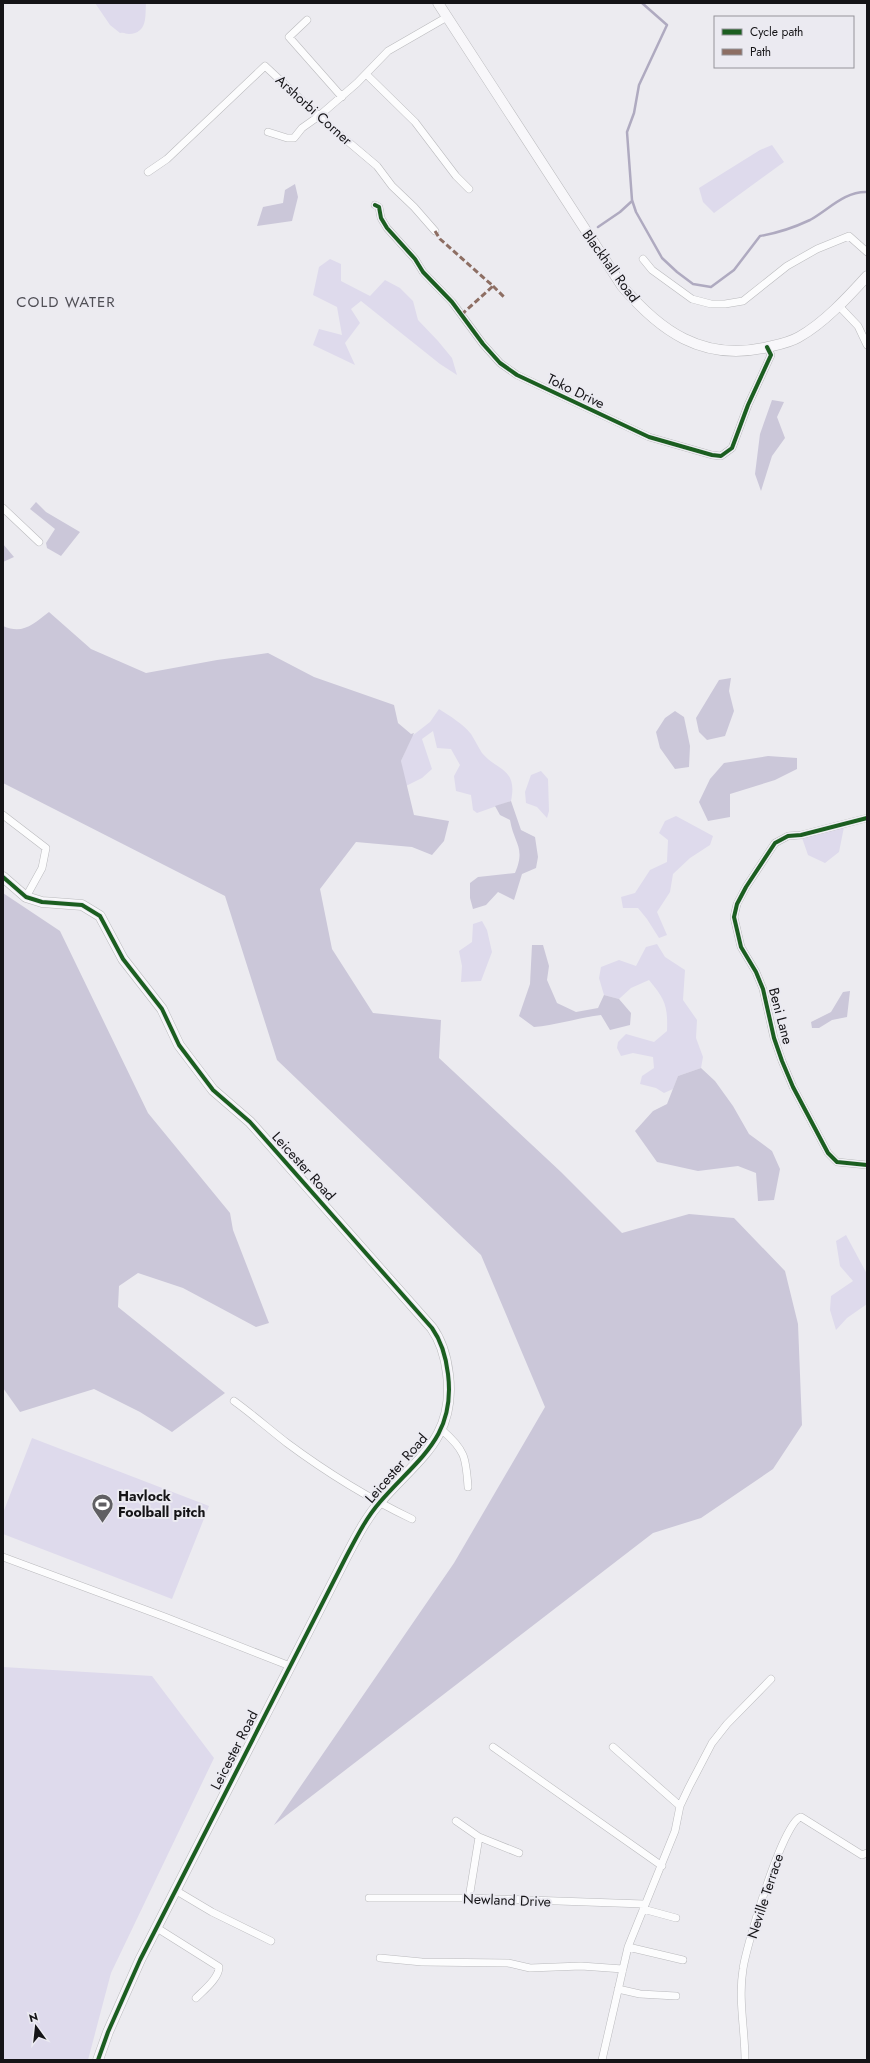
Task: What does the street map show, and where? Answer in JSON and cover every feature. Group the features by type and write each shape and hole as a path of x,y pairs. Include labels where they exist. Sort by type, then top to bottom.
{"street":[{"name":"Blackhall Road","path":"438,3 600,255 622,286 660,325 691,343 725,352 745,352 767,347 799,337 839,306 867,276"},
{"path":"268,132 287,138 294,138 302,128 342,97 388,51 447,17"},
{"path":"306,20 289,37 342,97"},
{"name":"Arshorbi Corner","path":"148,172 167,158 265,66 319,116 378,166 392,186 414,207 435,231"},
{"path":"366,74 415,122 456,176 469,189"},
{"name":"Toko Drive","path":"375,205 379,207 381,218 391,233 415,259 423,272 452,302 472,332 500,363 517,375 649,437 712,455 721,456 725,454 732,448 748,405 772,355 767,347"},
{"path":"643,259 652,270 692,299 712,304 743,301 787,266 817,249 843,237 849,236 867,252"},
{"path":"839,306 858,326 867,345"},
{"path":"3,508 40,542"},
{"path":"3,815 46,848 42,868 26,897"},
{"name":"Beni Lane","path":"867,818 801,835 788,836 775,843 746,887 737,904 734,917 741,947 764,989 774,1038 782,1061 793,1087 828,1153 837,1162 867,1165"},
{"name":"Leicester Road","path":"3,877 26,897 42,902 82,906 100,916 123,959 162,1009 179,1045 213,1090 242,1113 432,1328 442,1345 449,1381 448,1408 442,1430 418,1462 379,1504 346,1557 175,1890 118,2009 98,2060"},
{"path":"234,1401 287,1443 379,1504 412,1519"},
{"path":"442,1430 459,1445 467,1469 468,1487"},
{"path":"3,1557 165,1617 290,1666"},
{"path":"602,2060 628,1947 675,1831 680,1806 696,1771 712,1743 731,1719 771,1679"},
{"path":"493,1747 662,1866"},
{"path":"613,1747 680,1806"},
{"name":"Neville Terrace","path":"745,2060 741,1995 743,1969 763,1896 781,1848 796,1819 801,1817 862,1855 867,1853"},
{"path":"456,1821 480,1837 519,1853"},
{"path":"469,1898 480,1837"},
{"path":"175,1890 212,1912 271,1941"},
{"name":"Newland Drive","path":"369,1898 469,1898 644,1907 676,1918"},
{"path":"157,1928 219,1967 216,1977 196,1998"},
{"path":"628,1947 683,1960"},
{"path":"380,1958 422,1962 508,1963 530,1968 581,1966 623,1969"},
{"path":"618,1989 640,1994 676,1996"}],"shaded area":[{"path":"95,3 146,3 144,23 140,31 129,34 120,33 110,25"},
{"path":"772,145 784,162 714,213 703,202 699,188 760,150"},
{"path":"295,184 298,197 292,221 257,226 263,207 283,203 285,190"},
{"path":"330,259 341,264 341,281 370,296 385,280 400,288 413,301 418,320 452,358 457,375 440,364 361,301 351,309 360,323 345,343 355,365 313,345 319,329 342,335 337,307 313,295 319,267"},
{"path":"772,400 784,402 777,417 785,438 772,456 761,491 755,474 760,434"},
{"path":"36,502 46,512 80,532 61,556 47,548 46,543 55,529 30,509"},
{"path":"3,544 14,557 3,562"},
{"path":"49,612 91,649 146,673 217,660 268,653 314,677 394,705 398,723 411,734 414,733 401,761 414,815 449,821 444,841 432,855 412,847 356,842 320,889 332,949 373,1013 441,1020 439,1058 561,1172 622,1233 689,1214 734,1218 785,1271 798,1324 802,1425 773,1469 701,1518 653,1533 274,1825 454,1563 545,1407 481,1255 277,1060 225,896 3,783 3,626 22,629 33,624"},
{"path":"731,678 729,691 734,711 725,736 707,740 699,732 696,718 719,680"},
{"path":"439,709 464,727 471,734 482,753 505,771 509,776 512,782 511,801 477,813 473,810 471,795 456,791 454,776 460,765 451,749 437,748 433,731 422,739 432,769 422,778 404,787 401,761 412,736 430,722"},
{"path":"675,711 684,717 690,746 689,767 675,769 660,748 656,732 665,718"},
{"path":"768,756 797,758 797,769 775,780 730,794 730,817 708,821 699,802 710,779 724,763"},
{"path":"541,771 548,779 549,811 547,818 537,807 526,803 525,792 531,775"},
{"path":"511,801 521,830 535,837 538,857 536,868 522,874 514,900 498,892 486,905 473,909 470,898 470,883 478,877 515,873 519,857 518,846 510,820 500,815 495,806"},
{"path":"676,816 713,836 710,845 690,858 673,874 670,892 657,912 667,935 659,938 638,908 623,908 621,897 635,893 650,870 667,862 668,840 659,833 665,821"},
{"path":"845,822 839,852 825,863 808,855 801,835"},
{"path":"3,893 60,931 148,1113 230,1213 233,1230 269,1323 256,1327 183,1288 138,1273 119,1286 118,1307 225,1393 172,1432 140,1412 94,1389 20,1412 3,1388"},
{"path":"482,921 487,930 492,952 481,981 461,982 462,966 459,951 472,942 473,924"},
{"path":"657,944 665,957 685,970 683,1000 697,1020 696,1038 703,1057 701,1068 678,1076 673,1089 664,1093 656,1088 640,1084 642,1076 654,1068 653,1057 633,1053 621,1056 617,1048 618,1042 626,1034 654,1042 667,1031 666,1009 659,992 649,980 631,988 619,999 604,995 599,978 601,967 619,960 636,966 646,947"},
{"path":"532,945 543,945 549,966 547,980 557,1003 576,1012 598,1008 604,995 619,999 631,1013 630,1025 610,1030 601,1015 534,1027 519,1016 530,984"},
{"path":"850,991 847,1017 832,1020 819,1028 812,1028 811,1022 831,1012 843,992"},
{"path":"701,1068 715,1081 733,1106 749,1134 772,1151 780,1169 774,1200 758,1201 756,1173 738,1166 698,1171 657,1162 635,1131 653,1111 667,1104 678,1076"},
{"path":"846,1235 867,1274 867,1304 847,1318 836,1330 830,1310 831,1296 853,1281 840,1266 836,1241"},
{"name":"Havlock Foolball pitch","path":"32,1438 209,1506 172,1599 3,1534 3,1513"},
{"path":"3,1667 152,1676 214,1758 111,1973 88,2060 3,2060"}],"waterway":[{"path":"642,3 667,25 639,85 634,113 627,132 632,200 636,212 662,258 677,272 693,284 711,287 734,270 760,236 779,232 798,225 817,216 844,198 867,192"},
{"path":"598,227 620,212 632,201"}],"marked path":[{"path":"435,231 440,239 493,286 461,315"},
{"path":"493,286 505,298"}],"cycle path":[{"path":"375,205 379,207 381,218 387,228 415,259 423,272 452,302 483,344 500,363 517,375 649,437 712,455 721,456 732,448 748,405 771,355 767,347"},
{"path":"867,818 801,835 788,836 775,843 746,887 737,904 734,917 741,947 756,972 763,989 774,1038 782,1061 793,1087 828,1153 837,1162 867,1165"},
{"path":"3,877 26,897 42,902 82,905 100,916 123,959 162,1009 179,1045 213,1090 250,1122 432,1328 443,1350 448,1374 449,1396 446,1415 440,1431 431,1446 375,1508 357,1535 140,1960 108,2032 98,2060"}],"place":[{"name":"Havlock Foolball pitch","path":"102,1524"}],"district":[{"name":"COLD WATER","path":"66,302"}]}
